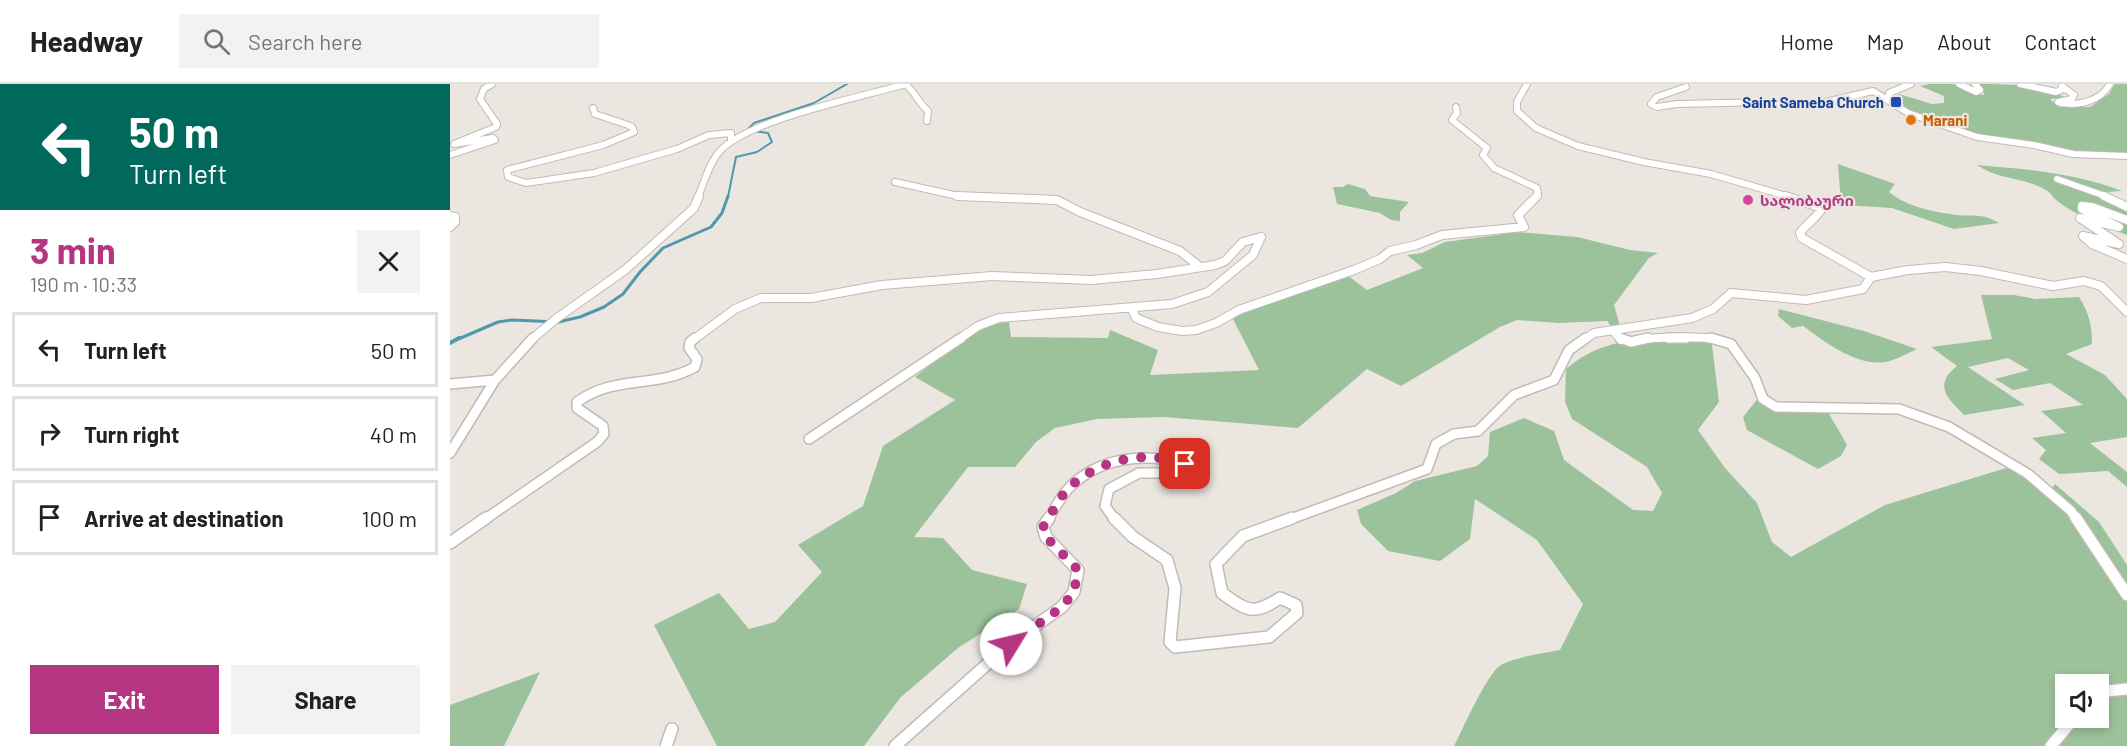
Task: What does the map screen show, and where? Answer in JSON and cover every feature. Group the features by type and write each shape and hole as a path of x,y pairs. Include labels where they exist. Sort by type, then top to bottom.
{"street":[{"path":"450,155 495,140 493,138 454,144 496,127 497,124 480,99 484,89 492,84"},
{"path":"450,453 495,380 542,330 625,270 694,208 712,163 719,152 731,142 768,123 906,84 915,92 915,101 919,106 928,111 927,121"},
{"path":"1527,84 1517,102 1517,111 1526,121 1551,136 1624,158 1711,174 1819,206 1822,208 1820,213 1808,222 1800,234 1802,238 1871,277 1921,266 1940,266 1973,269 2003,278 2049,286 2061,287 2079,279 2099,285 2127,312"},
{"path":"1893,103 1888,98 1889,93 1911,84"},
{"path":"1959,84 1976,92 1980,90 1975,84"},
{"path":"2020,84 2056,92 2061,90 2062,86 2066,87 2074,95 2072,99 2058,102 2070,105 2092,100 2107,90 2110,84"},
{"path":"1686,87 1657,98 1651,104 1657,107 1677,104 1770,102 1812,105 1873,91 1908,113 1977,137 2073,154 2127,156"},
{"path":"1132,309 1136,318 1158,327 1182,331 1196,330 1216,324 1239,310 1354,270 1380,259 1390,251 1416,245 1442,235 1524,227 1518,215 1535,200 1538,195 1537,188 1494,168 1483,155 1487,148 1452,120 1457,113 1456,107"},
{"path":"593,108 595,114 613,122 627,124 634,132 616,142 561,156 530,161 507,170 508,177 526,183 594,173 677,148 709,135 731,133 731,142"},
{"path":"2057,179 2110,198 2127,207"},
{"path":"896,182 958,196 1057,200 1080,212 1180,251 1200,267"},
{"path":"2127,220 2092,207 2082,206 2082,209 2119,227 2112,228 2092,219 2079,218 2089,227 2112,237 2119,244 2083,236 2092,243 2127,259"},
{"path":"450,216 455,217 455,222 450,227"},
{"path":"450,543 597,442 604,434 603,426 577,408 577,402 586,393 628,381 669,378 686,374 695,367 697,359 690,348 690,342 748,302 770,297 811,298 882,285 992,276 1091,280 1157,274 1225,261 1243,243 1261,237 1253,255 1208,292 1172,304 999,318 978,326 808,439"},
{"path":"895,746 1011,644 1062,607 1074,592 1078,570 1046,537 1043,527 1071,485 1101,466 1146,457 1172,459 1185,464 1187,471 1180,474 1161,471 1138,473 1109,489 1105,506 1113,519 1135,539 1167,560 1175,588 1170,642 1175,647 1269,637 1297,613 1296,605 1280,598 1261,611 1248,612 1222,593 1216,564 1243,536 1427,469 1436,444 1454,434 1479,431 1514,394 1554,380 1569,350 1594,333 1692,318 1713,309 1731,293 1806,300 1863,289 1871,277"},
{"path":"1613,330 1621,340 1631,342 1654,337 1675,339 1707,337 1731,345 1755,378 1763,399 1776,407 1899,409 1949,427 2028,474 2071,511 2127,595"},
{"path":"450,384 495,380"},
{"path":"2109,691 2127,689"},
{"path":"2051,746 2065,728"},
{"path":"666,746 672,729"}],"green space":[{"path":"1953,84 1971,93 1985,95 1978,84 2034,87 2064,97 2050,99 2059,107 2090,107 2109,94 2115,84 2127,84 2127,152 2089,154 2032,142 1981,135 1909,111 1896,96 1899,94 1932,104 1944,103 1944,96 1920,86"},
{"path":"1838,164 1895,184 1889,192 1909,204 1942,213 1986,217 1999,223 1954,229 1892,208 1841,205"},
{"path":"1977,165 2068,176 2122,191 2090,193 2127,212 2127,235 2072,211 2038,186 1985,170"},
{"path":"1348,184 1365,189 1370,196 1409,202 1400,212 1400,221 1391,220 1380,213 1337,204 1333,187 1343,187"},
{"path":"1518,232 1577,237 1630,250 1658,253 1649,258 1614,305 1620,326 1610,325 1607,321 1559,323 1517,320 1500,327 1401,386 1367,369 1298,428 1164,417 1097,419 1055,428 1036,442 1015,467 968,467 914,537 943,538 972,570 1027,584 1019,609 958,648 900,698 864,746 717,746 654,625 719,593 749,629 775,622 822,572 798,545 863,506 883,446 955,400 915,377 959,342 983,328 1009,322 1011,337 1108,338 1110,330 1158,350 1150,375 1259,370 1233,319 1241,311 1347,275 1367,290 1423,268 1407,255 1422,253 1445,242"},
{"path":"1981,295 2014,295 2035,299 2079,297 2089,319 2092,344 2066,354 2105,375 2127,399 2127,437 2090,443 2127,472 2127,487 2108,471 2059,474 2039,459 2046,450 2032,438 2066,433 2041,411 2083,405 2050,383 2013,390 1995,379 2029,370 2008,358 1968,367 2025,405 1964,415 1952,403 1944,385 1950,373 1957,366 1931,347 1992,339"},
{"path":"1779,309 1864,331 1917,349 1890,361 1867,361 1855,358 1822,340 1803,326 1792,328 1778,316"},
{"path":"1652,339 1706,340 1712,345 1719,402 1698,430 1725,468 1757,503 1772,542 1791,557 1885,505 2006,468 2028,479 2047,495 2055,484 2099,522 2127,565 2127,746 1454,746 1482,690 1495,670 1515,659 1560,650 1583,604 1537,540 1475,499 1470,539 1440,561 1388,551 1361,524 1357,510 1396,493 1415,481 1477,466 1488,456 1490,432 1524,418 1554,431 1564,460 1633,510 1653,511 1662,493 1647,467 1572,419 1565,402 1566,369 1586,355 1617,343"},
{"path":"1759,397 1775,410 1828,412 1847,445 1841,456 1818,469 1747,430 1743,417"},
{"path":"540,672 504,746 450,746 450,705"}],"waterway":[{"path":"728,197 736,157 757,152 772,142 768,133 747,130 754,123 814,103 847,84"},
{"path":"456,340 498,322 512,320 558,322 580,317 604,307 623,294 663,248 711,227 722,213 728,196"},
{"path":"450,343 459,338"}],"place":[{"name":"Saint Sameba Church","path":"1896,102"},
{"name":"Marani","path":"1911,120"},
{"name":"სალიბაური","path":"1748,200"}],"route":[{"path":"1011,644 1062,607 1074,592 1078,570 1046,537 1043,527 1071,485 1101,466 1126,459 1146,457 1172,459 1185,464"}]}
